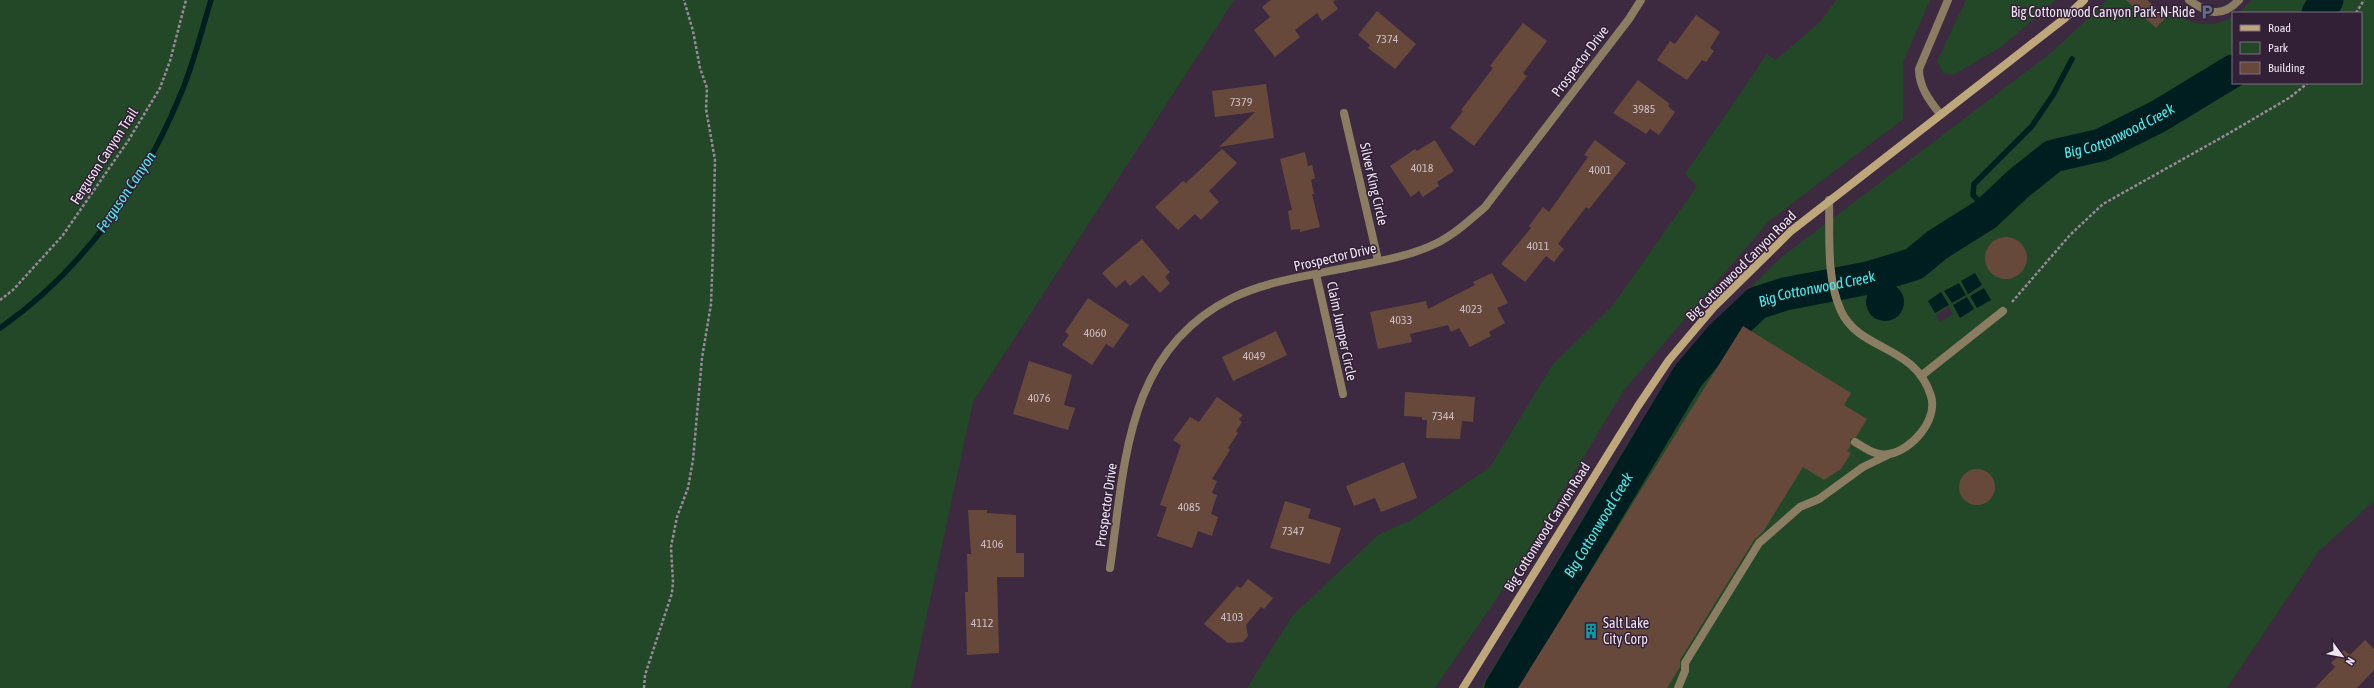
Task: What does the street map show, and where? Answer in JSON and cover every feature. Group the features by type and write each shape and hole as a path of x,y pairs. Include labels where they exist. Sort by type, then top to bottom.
{"main road":[{"name":"Big Cottonwood Canyon Road","path":"1463,688 1638,406 1669,360 1713,308 1791,231 1829,200 2018,55 2084,0"}],"street":[{"name":"Prospector Drive","path":"1110,568 1130,432 1141,397 1158,364 1180,338 1204,315 1233,298 1266,287 1316,274 1408,254 1437,243 1462,227 1485,207 1629,19 1641,0"},
{"path":"1940,114 1919,80 1919,69 1948,0"},
{"path":"2189,0 2202,10 2211,13 2223,11 2239,0"},
{"name":"Silver King Circle","path":"1344,114 1378,260"},
{"path":"1678,688 1685,671 1685,663 1759,543 1800,507 1819,499 1848,476 1908,445 1922,430 1931,415 1931,397 1922,376 1905,359 1855,330 1845,319 1838,301 1831,267 1829,200"},
{"name":"Claim Jumper Circle","path":"1316,274 1343,394"},
{"path":"1922,376 2004,311"},
{"path":"1855,442 1871,452 1888,454"}],"path":[{"name":"Ferguson Canyon Trail","path":"0,300 13,290 63,235 128,141 160,88 170,61 186,0"},
{"path":"644,688 645,675 672,593 674,582 670,547 677,518 688,488 693,460 702,358 711,304 713,273 714,153 706,109 706,83 700,68 693,31 684,0"},
{"path":"2357,12 2364,0"},
{"path":"2004,311 2070,235 2103,204 2289,98 2307,84"}],"green space":[{"path":"0,0 1234,0 973,402 911,688 0,688"},
{"path":"1836,0 1930,0 1903,62 1903,119 1769,221 1623,391 1518,567 1435,688 1247,688 1292,616 1378,535 1411,520 1490,467 1553,364 1613,305 1697,186 1685,174 1767,54 1776,60 1821,21"},
{"path":"1966,0 2056,0 2001,47 1953,75 1943,73 1937,61"},
{"path":"2107,0 2139,0 2156,27 2172,10 2186,20 2201,24 2217,23 2232,18 2232,84 2362,84 2362,12 2240,12 2252,0 2374,0 2374,501 2319,551 2227,688 1481,688 1631,438 1725,311 1783,256 2052,52","holes":["1886,284 1899,291 1902,296 1903,302 1900,313 1895,318 1888,321 1871,315 1866,304","1949,307 1953,314 1940,322 1936,315"]}],"shaded area":[{"path":"1975,273 1982,285 1968,294 1961,281"},
{"path":"1885,283 1895,286 1901,292 1904,302 1901,312 1895,318 1885,321 1875,318 1869,312 1866,302 1869,292 1875,286"},
{"path":"1959,283 1966,295 1952,303 1944,291"},
{"path":"1984,288 1991,300 1977,308 1970,296"},
{"path":"1941,292 1949,305 1935,313 1928,301"},
{"path":"1967,297 1974,309 1960,318 1953,305"}],"building":[{"path":"1271,0 1335,0 1333,2 1338,9 1322,21 1317,13 1295,30 1300,37 1275,57 1254,30 1270,17 1262,7"},
{"path":"2126,0 2147,0 2166,17 2156,28"},
{"path":"1377,11 1416,44 1395,69 1368,48 1370,45 1358,35"},
{"path":"1696,15 1720,32 1710,48 1714,51 1706,62 1702,60 1687,80 1657,60 1670,41 1675,44"},
{"path":"1523,23 1547,41 1523,73 1527,76 1474,146 1450,128 1463,111 1461,110 1493,68 1490,66"},
{"path":"1638,80 1670,104 1668,106 1675,112 1659,135 1650,129 1646,134 1613,113"},
{"path":"1266,84 1274,138 1219,147 1255,112 1215,117 1212,91"},
{"path":"1435,140 1454,171 1437,182 1439,186 1423,197 1419,191 1411,197 1390,166 1415,149 1417,151"},
{"path":"1595,140 1626,163 1589,209 1586,207 1558,244 1564,249 1554,262 1546,256 1525,282 1501,264 1531,228 1529,226 1543,207 1549,212 1588,157 1584,155"},
{"path":"1222,149 1237,163 1209,191 1219,202 1201,220 1195,214 1178,230 1155,207 1183,181 1186,183"},
{"path":"1305,152 1308,166 1312,165 1315,178 1311,180 1314,194 1312,194 1320,227 1300,232 1300,229 1291,230 1288,211 1292,210 1280,159"},
{"path":"2002,237 2010,237 2021,243 2027,254 2027,262 2021,273 2010,279 2002,279 1991,273 1985,262 1985,254 1991,243"},
{"path":"1142,239 1170,272 1165,277 1170,283 1160,293 1143,275 1130,286 1125,280 1116,288 1102,273"},
{"path":"1492,273 1508,303 1497,308 1505,323 1489,332 1491,336 1470,347 1459,328 1451,332 1448,325 1410,334 1412,342 1378,349 1370,312 1426,301 1428,309 1475,285 1473,282"},
{"path":"1088,298 1129,325 1113,348 1106,344 1092,365 1062,345 1069,335 1065,332"},
{"path":"1743,326 1851,393 1844,405 1867,419 1856,437 1850,439 1851,445 1847,451 1851,453 1841,469 1824,480 1803,467 1763,532 1754,540 1680,660 1680,667 1667,688 1518,688"},
{"path":"1276,331 1287,355 1233,381 1222,357"},
{"path":"1029,361 1072,375 1064,405 1075,408 1068,430 1013,414"},
{"path":"1405,392 1475,397 1473,422 1462,421 1460,439 1426,438 1427,420 1422,420 1422,417 1404,416"},
{"path":"1217,397 1243,415 1239,419 1242,422 1236,431 1238,433 1228,448 1230,450 1212,479 1217,481 1212,493 1217,495 1211,514 1218,517 1212,536 1198,531 1192,548 1157,536 1167,507 1160,505 1181,445 1173,440 1190,417 1199,422"},
{"path":"1404,462 1417,498 1381,512 1375,498 1354,506 1346,486"},
{"path":"1981,469 1990,474 1994,480 1994,494 1990,500 1981,505 1973,505 1964,500 1960,494 1959,483 1964,474 1970,470"},
{"path":"1285,501 1311,509 1308,518 1341,528 1330,564 1270,548"},
{"path":"968,510 987,510 987,513 1016,515 1016,553 1024,553 1024,577 997,577 999,653 967,655 965,592 968,592 967,554 971,554"},
{"path":"1248,579 1273,598 1264,609 1261,607 1246,625 1248,636 1243,642 1228,643 1204,624 1237,586 1241,588"},
{"path":"2365,640 2374,649 2374,670 2357,688 2315,688 2335,667 2331,663 2344,650 2350,655"}],"waterway":[{"name":"Ferguson Canyon","path":"0,328 29,306 56,282 105,226 127,195 147,163 179,98 193,62 211,0"},
{"name":"Big Cottonwood Creek","path":"2319,12 2327,0"},
{"path":"1989,211 1973,195 1974,184 2032,126 2053,95 2072,59"},
{"name":"Big Cottonwood Creek","path":"1501,688 1688,376 1721,337 1757,303 1785,294 1868,278 1914,264 1937,245 1986,214 2018,184 2053,156 2101,145 2159,116 2232,72"}],"place":[{"name":"Big Cottonwood Canyon Park-N-Ride","path":"2207,12"},
{"name":"Salt Lake City Corp","path":"1591,631"}]}
